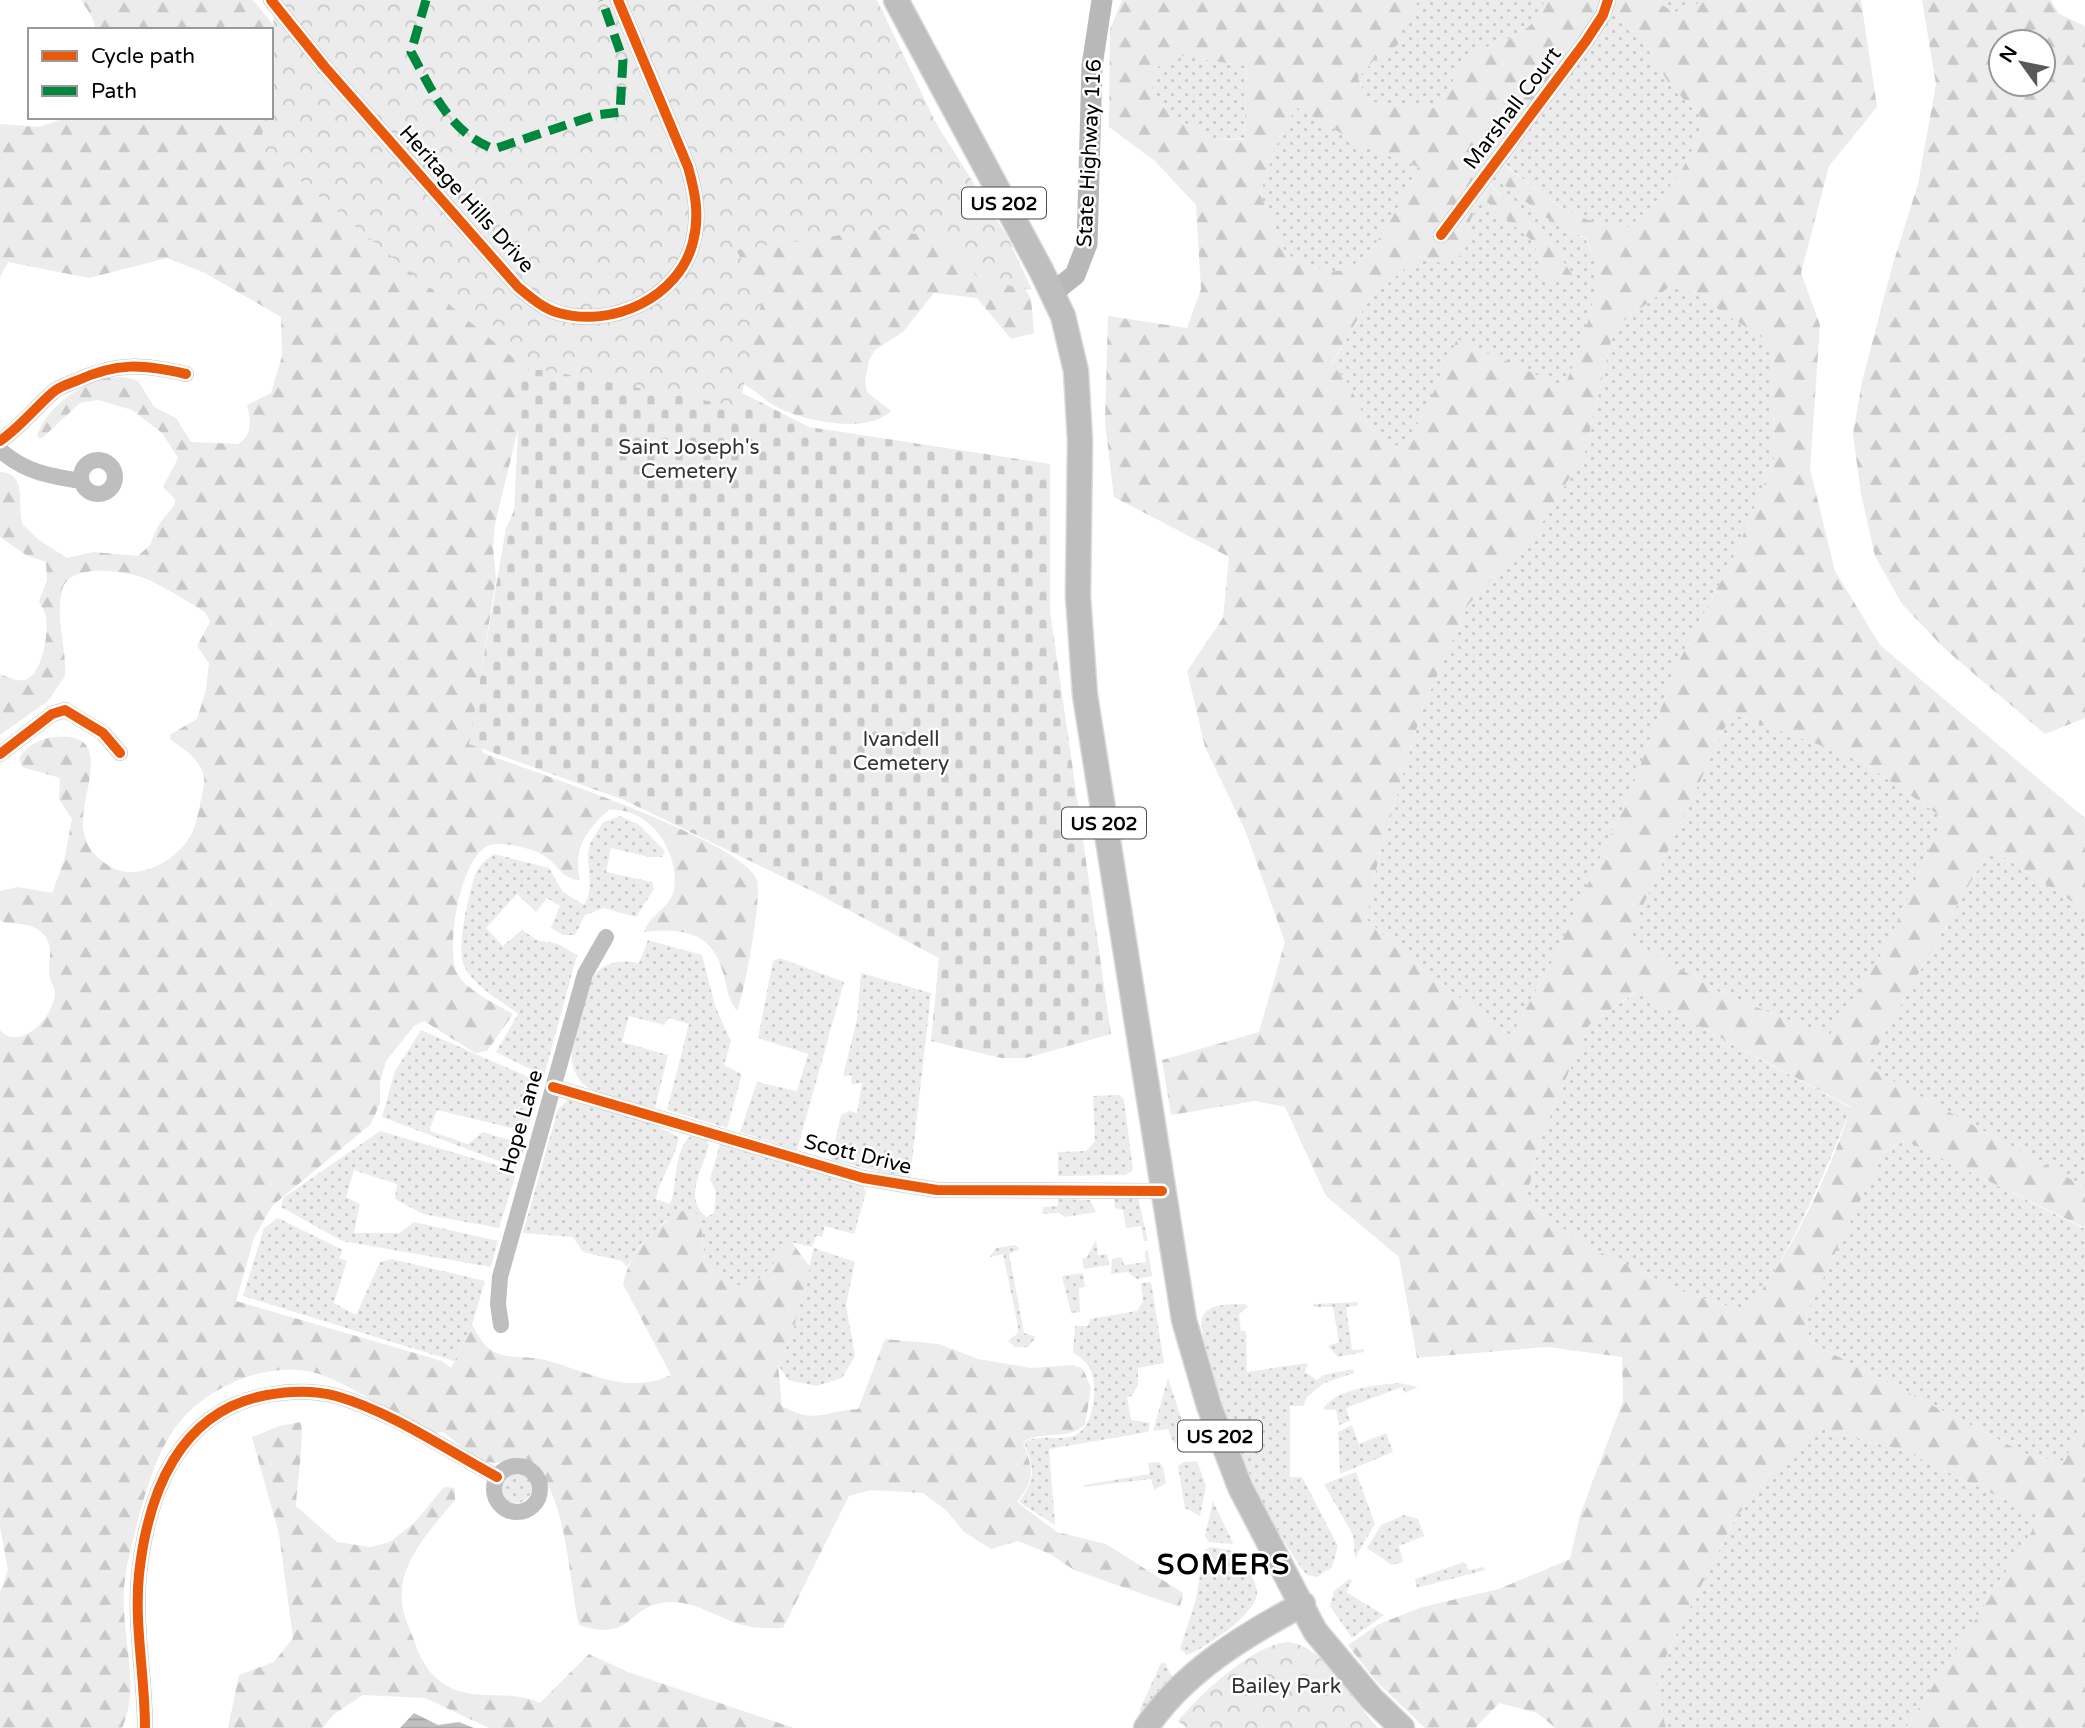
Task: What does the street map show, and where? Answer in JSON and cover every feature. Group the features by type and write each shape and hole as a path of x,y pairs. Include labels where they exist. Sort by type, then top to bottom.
{"main road":[{"name":"US 202","path":"896,0 1052,293 1070,341 1079,408 1078,596 1085,695 1184,1320 1209,1406 1240,1487 1303,1604"},
{"name":"State Highway 116","path":"1052,293 1075,275 1087,244 1093,66 1102,0"},
{"path":"1146,1728 1176,1691 1210,1661 1303,1604 1322,1640 1372,1699 1402,1728"}],"street":[{"name":"Heritage Hills Drive","path":"271,0 500,269 536,302 558,313 581,316 626,312 647,302 667,285 693,244 697,219 696,195 688,167 618,0"},
{"name":"Marshall Court","path":"1441,235 1586,41 1603,15 1608,0"},
{"path":"0,441 16,430 54,391 88,375 119,365 156,367 186,374"},
{"path":"0,450 13,462 36,474 81,481"},
{"path":"0,754 52,714 65,709 103,733 120,753"},
{"name":"Hope Lane","path":"501,1325 498,1304 500,1277 585,974 607,937"},
{"name":"Scott Drive","path":"553,1087 853,1175 912,1188 1162,1192"},
{"path":"145,1728 138,1626 142,1561 167,1471 181,1445 199,1425 223,1409 251,1398 279,1392 333,1395 383,1415 497,1477"}],"green space":[{"path":"81,0 253,0 389,167 885,29 1031,299 1034,333 1011,339 977,298 934,293 903,332 875,350 869,360 865,381 867,392 891,411 867,422 851,424 817,421 787,412 743,384 519,425 495,524 493,547 496,579 477,699 479,743 483,753 586,790 677,827 743,864 757,880 758,889 752,945 737,1011 730,999 719,961 705,942 695,936 672,931 644,932 650,921 671,899 675,878 673,863 660,835 637,816 624,811 609,810 594,825 580,849 580,880 569,877 546,857 529,849 495,844 483,849 473,861 459,900 453,943 454,961 457,973 468,986 513,1014 487,1051 475,1053 424,1021 414,1026 386,1061 380,1082 380,1103 371,1124 272,1206 254,1238 236,1301 442,1361 451,1368 472,1325 485,1345 500,1354 545,1360 608,1380 639,1383 671,1375 623,1284 638,1249 655,1231 686,1209 700,1215 705,1262 732,1284 743,1286 762,1276 791,1241 810,1267 792,1334 778,1365 782,1406 812,1416 858,1409 885,1339 939,1344 978,1359 1032,1368 1073,1365 1083,1369 1091,1388 1085,1425 1070,1433 1039,1436 1023,1442 1031,1474 1017,1502 1057,1532 1106,1544 1183,1593 1180,1607 1074,1570 1050,1554 1018,1541 991,1549 964,1532 947,1511 923,1493 871,1490 849,1496 783,1628 742,1625 693,1605 673,1602 646,1608 621,1626 611,1629 579,1625 565,1537 559,1514 542,1476 523,1462 493,1463 482,1460 443,1432 426,1434 333,1379 300,1370 279,1370 241,1379 216,1391 196,1405 168,1438 158,1458 143,1503 126,1575 124,1608 130,1695 122,1728 0,1728 0,1593 8,1570 0,1527 0,1030 8,1036 17,1037 35,1029 49,1012 55,993 49,972 50,948 46,937 31,926 0,921 0,891 18,887 52,893 64,861 72,819 59,799 60,778 22,767 19,758 34,743 44,739 74,738 85,744 90,755 91,768 83,828 86,840 95,855 109,866 131,872 154,867 176,854 191,835 197,818 204,776 189,753 170,739 171,734 197,719 206,690 209,663 197,646 210,622 205,612 149,580 128,574 100,571 75,575 62,591 60,602 65,676 48,701 0,735 0,674 14,679 27,679 33,675 41,660 47,623 39,601 47,580 46,562 26,555 0,537 0,472 15,478 18,484 23,525 39,540 67,558 93,552 138,556 150,545 158,526 175,504 175,499 163,487 178,458 162,433 132,410 98,400 80,403 41,439 37,436 43,423 64,399 79,390 94,382 125,378 139,382 154,407 176,418 191,442 238,444 248,432 250,422 247,405 271,393 282,356 281,317 205,273 167,258 89,278 8,262 0,277 0,124 39,127 62,119 273,119 273,28 95,28"},
{"path":"274,0 877,0 936,123 1007,236 1032,290 980,280 941,238 884,229 736,250 763,295 739,407 523,366 261,148 264,119 273,119"},
{"path":"1122,0 1419,0 1398,31 1398,45 1375,59 1358,78 1368,102 1434,108 1450,88 1464,56 1520,34 1542,15 1544,0 1653,0 1675,12 1692,8 1702,0 1861,0 1877,107 1829,166 1801,273 1820,325 1810,469 1835,571 1880,645 2085,818 2085,910 1990,848 1866,1066 2085,1187 2085,1228 1904,1140 1883,1153 1806,1314 1810,1342 2034,1458 2065,1461 2085,1414 2085,1728 1906,1728 2041,1517 1902,1450 1817,1428 1766,1478 1735,1519 1669,1649 1655,1687 1666,1728 1556,1728 1537,1713 1499,1703 1475,1728 1425,1728 1376,1681 1348,1645 1379,1624 1422,1607 1499,1589 1570,1559 1580,1515 1623,1401 1622,1357 1547,1347 1417,1358 1399,1257 1326,1196 1285,1107 1255,1101 1171,1115 1162,1060 1259,1032 1285,942 1245,830 1205,747 1187,671 1223,618 1229,557 1114,497 1105,422 1108,316 1187,328 1201,289 1196,205 1155,161 1109,127 1110,29","holes":["1612,14 1641,38 1670,85 1704,120 1690,154 1675,180 1629,227 1610,226 1593,221 1546,197 1503,164","1174,55 1247,66 1244,139 1214,140 1168,113 1152,91 1154,70","1296,107 1363,146 1418,167 1374,245 1363,258 1350,267 1337,271 1317,268 1286,254 1260,194 1275,148","1494,177 1556,225 1586,238 1596,262 1596,283 1590,314 1564,387 1457,339 1426,409 1405,446 1384,442 1371,428 1348,384 1332,364 1369,299 1420,256 1444,264 1460,256 1470,241 1468,226 1481,197 1532,241 1542,261 1537,272 1552,281 1556,275 1562,284 1573,276 1552,244 1505,202 1490,184","1676,282 1772,344 1774,461 1736,552 1676,667 1632,788 1554,958 1511,1036 1428,974 1366,919 1380,852 1422,710 1468,605 1536,533 1585,452 1614,328","1731,714 1857,758 1943,818 1886,947 1829,1036 1719,992 1628,938","1635,992 1851,1107 1820,1188 1807,1214 1778,1265 1746,1312 1684,1292 1591,1248 1525,1202 1543,1132 1589,1025"]},
{"path":"1419,0 1544,0 1542,15 1520,34 1464,56 1450,88 1434,108 1368,102 1358,78 1375,59 1398,45 1398,31"},
{"path":"1653,0 1702,0 1692,8 1675,12"},
{"path":"1922,0 2051,0 2059,14 2085,26 2085,718 2045,734 1945,649 1902,604 1875,556 1861,494 1853,434 1862,382 1892,267 1918,184 1936,84"},
{"path":"1612,14 1641,38 1670,85 1704,120 1690,154 1675,180 1629,227 1610,226 1593,221 1561,207 1503,163"},
{"path":"1174,55 1247,66 1244,138 1214,140 1168,113 1152,91 1153,70"},
{"path":"1296,107 1363,146 1418,167 1374,245 1363,258 1350,267 1337,271 1317,268 1286,254 1260,194 1275,148"},
{"path":"1494,176 1556,225 1585,238 1594,258 1597,270 1594,298 1581,346 1564,388 1426,409 1405,446 1384,442 1371,428 1350,387 1332,365 1369,299 1420,256 1444,264 1470,241 1468,226 1481,197 1532,241 1542,261 1552,244 1505,202 1490,183"},
{"path":"1676,282 1772,344 1774,461 1736,552 1676,667 1632,788 1554,958 1511,1036 1428,974 1366,919 1380,852 1422,710 1468,605 1536,533 1585,452 1614,328"},
{"name":"Ivandell Cemetery","path":"622,365 717,380 809,427 1050,464 1050,611 1111,1034 1026,1058 1001,1058 931,1041 939,958 816,893 624,800 469,744 506,528 514,511 521,371"},
{"path":"1731,713 1857,758 1943,818 1886,947 1829,1036 1719,992 1628,938"},
{"path":"620,816 638,824 665,851 662,857 649,857 611,848 606,872 652,882 654,889 636,917 604,908 585,915 575,935 563,935 551,928 560,906 547,898 536,912 517,894 486,928 503,946 522,930 537,940 558,944 577,955 544,1076 496,1052 518,1014 479,985 463,963 463,932 473,881 480,867 494,854 549,868 563,892 584,905 590,884 590,845 603,822"},
{"path":"1990,848 2085,910 2085,1187 1866,1066"},
{"path":"648,940 702,955 715,1006 731,1041 724,1065 742,1074 727,1128 667,1110 689,1024 668,1018 665,1025 629,1016 622,1042 668,1055 655,1108 598,1093 583,1084 575,1073 572,1059 573,1040 579,1013 593,977 612,963 639,963"},
{"path":"780,958 844,982 797,1150 740,1132 757,1082 797,1091 808,1054 758,1038 773,961"},
{"path":"861,973 931,993 910,1179 831,1160 841,1115 849,1111 857,1113 862,1083 851,1084 852,1075 843,1076 857,1019"},
{"path":"1636,992 1851,1108 1792,1239 1763,1289 1746,1312 1684,1292 1591,1248 1525,1202 1543,1132 1589,1025"},
{"path":"421,1030 540,1082 527,1132 437,1110 429,1131 468,1144 483,1132 525,1145 517,1168 382,1117 395,1071"},
{"path":"1120,1095 1124,1100 1133,1170 1125,1175 1058,1176 1058,1152 1086,1151 1095,1141 1093,1096"},
{"path":"568,1100 649,1122 679,1137 656,1199 670,1204 681,1150 691,1136 707,1140 709,1145 695,1193 700,1210 707,1217 714,1213 716,1192 710,1179 720,1144 863,1186 866,1193 854,1234 825,1226 822,1237 816,1236 812,1247 791,1242 762,1277 743,1286 732,1284 705,1262 700,1215 665,1221 641,1244 627,1267 622,1261 583,1252 573,1237 523,1233 558,1109"},
{"path":"380,1131 517,1171 499,1228 423,1214 395,1199 397,1184 354,1170 346,1197 360,1204 354,1233 400,1233 414,1222 498,1241 491,1267 342,1241 281,1207 283,1198"},
{"path":"1905,1140 2085,1229 2085,1414 2065,1461 2034,1458 1810,1342 1806,1314 1883,1153"},
{"path":"1138,1198 1148,1241 1144,1241 1141,1226 1126,1228 1123,1210 1115,1208 1114,1199"},
{"path":"1058,1199 1090,1200 1096,1212 1065,1217 1060,1213 1042,1214 1043,1207 1058,1206"},
{"path":"278,1218 343,1250 339,1258 347,1261 334,1303 356,1315 380,1262 391,1259 485,1281 472,1325 454,1361 243,1296 264,1228"},
{"path":"1096,1240 1098,1255 1107,1254 1109,1265 1084,1269 1082,1259 1087,1257"},
{"path":"1015,1245 1020,1249 1009,1254 1024,1333 1036,1337 1028,1347 1015,1347 1008,1341 1018,1333 1018,1326 1003,1254 990,1257 996,1248"},
{"path":"814,1248 855,1262 846,1305 855,1356 842,1378 816,1386 788,1380 778,1365 792,1334"},
{"path":"1148,1250 1152,1276 1137,1279 1127,1272 1111,1274 1112,1259 1122,1257 1124,1265 1146,1262 1145,1251"},
{"path":"1083,1273 1085,1287 1079,1288 1080,1312 1071,1313 1062,1276"},
{"path":"1151,1282 1164,1363 1138,1368 1138,1385 1132,1396 1127,1397 1131,1420 1150,1423 1148,1432 1049,1449 1055,1525 1019,1502 1029,1486 1032,1473 1024,1442 1036,1438 1073,1436 1086,1425 1093,1405 1094,1384 1088,1365 1073,1352 1075,1326 1088,1326 1090,1319 1137,1311 1143,1301 1141,1283"},
{"path":"1358,1302 1358,1306 1346,1307 1352,1350 1364,1349 1364,1352 1338,1357 1328,1346 1339,1342 1333,1307 1313,1307 1313,1304"},
{"path":"1245,1304 1248,1307 1239,1314 1241,1331 1246,1331 1247,1372 1308,1363 1305,1372 1317,1380 1323,1375 1353,1369 1354,1373 1324,1383 1307,1397 1303,1406 1290,1406 1290,1477 1302,1477 1338,1546 1332,1567 1317,1577 1307,1575 1302,1569 1258,1493 1241,1454 1205,1345 1202,1318 1205,1313 1220,1305"},
{"path":"1168,1378 1186,1433 1184,1440 1174,1444 1168,1429 1153,1431"},
{"path":"1399,1383 1418,1387 1405,1393 1402,1387 1346,1408 1350,1421 1339,1425 1336,1410 1323,1409 1329,1402 1347,1392"},
{"path":"301,1422 296,1506 337,1542 370,1547 390,1542 415,1522 444,1487 455,1488 455,1500 418,1546 405,1573 402,1587 404,1613 421,1658 435,1677 448,1687 466,1693 520,1697 540,1703 589,1654 628,1672 794,1728 489,1728 425,1698 363,1695 333,1715 323,1728 228,1728 239,1675 274,1662 293,1638 279,1534 252,1437 279,1426"},
{"path":"1352,1425 1359,1444 1386,1433 1393,1452 1340,1474 1338,1432"},
{"path":"1817,1428 1902,1450 2041,1517 1906,1728 1666,1728 1655,1687 1669,1649 1735,1519 1766,1478"},
{"path":"1197,1461 1206,1486 1200,1516 1185,1508 1178,1466 1184,1462"},
{"path":"1159,1462 1163,1467 1166,1483 1154,1490 1151,1479 1084,1487 1150,1474 1148,1463"},
{"path":"516,1471 527,1476 532,1487 527,1498 516,1503 505,1498 500,1487 505,1476"},
{"path":"1356,1472 1375,1524 1355,1558 1353,1535 1324,1484"},
{"path":"1213,1501 1233,1544 1209,1542 1205,1536"},
{"path":"1404,1515 1418,1519 1424,1536 1399,1546 1403,1562 1392,1565 1367,1548 1381,1525"},
{"path":"1211,1547 1239,1552 1255,1582 1257,1592 1249,1609 1230,1629 1187,1655 1180,1649 1196,1599 1204,1551"},
{"path":"1464,1562 1469,1570 1484,1567 1485,1570 1417,1588 1415,1579"},
{"path":"1349,1579 1352,1581 1346,1592 1384,1615 1352,1638 1330,1606 1334,1591"},
{"name":"Bailey Park","path":"1289,1642 1302,1646 1327,1664 1378,1728 1187,1728 1178,1721 1228,1672 1260,1651"},
{"path":"1161,1663 1165,1663 1172,1677 1142,1712 1139,1711"}],"shaded area":[{"path":"414,1713 438,1725 459,1722 474,1728 400,1728"}],"marked path":[{"path":"426,0 411,52 435,96 454,121 478,142 494,149 596,115 620,112 623,60 602,0"}],"cycle path":[{"path":"271,0 324,66 518,287 548,309 579,317 621,312 658,293 674,279 685,262 695,232 696,204 688,167 618,0"},
{"path":"1441,235 1586,41 1603,15 1608,0"},
{"path":"0,441 54,391 104,370 143,367 186,374"},
{"path":"0,754 52,714 65,710 103,733 120,753"},
{"path":"553,1087 863,1178 937,1190 1162,1191"},
{"path":"145,1728 138,1613 143,1544 150,1514 173,1460 190,1437 211,1418 237,1404 267,1395 302,1392 328,1394 398,1421 497,1477"}],"district":[{"name":"SOMERS","path":"1224,1564"}],"park label":[{"name":"Saint Joseph's Cemetery","path":"689,459"}]}
